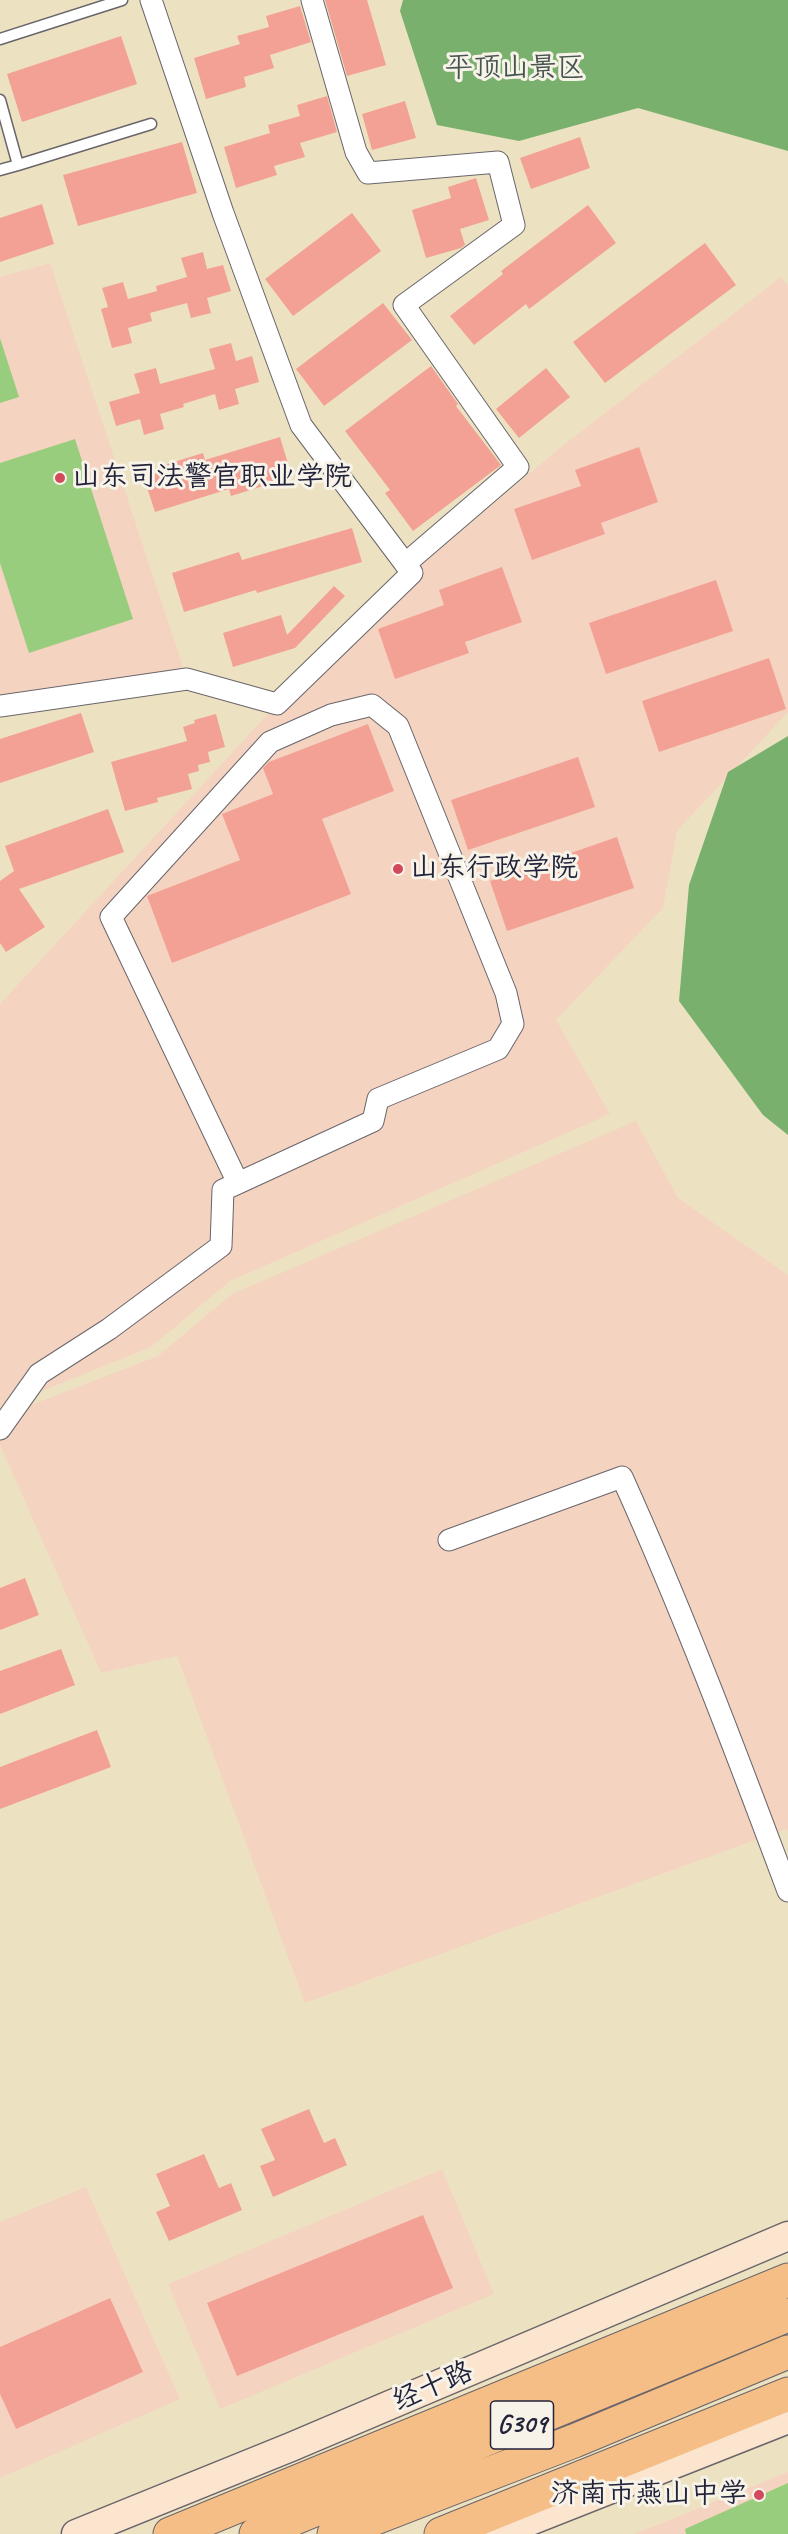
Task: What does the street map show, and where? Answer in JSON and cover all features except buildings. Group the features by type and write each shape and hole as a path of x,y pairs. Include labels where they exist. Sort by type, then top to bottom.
{"highway":[{"path":"170,2534 788,2280"},
{"name":"G309","path":"256,2534 788,2315"},
{"name":"G309","path":"334,2534 574,2441 788,2352"},
{"path":"441,2534 788,2394"}],"main road":[{"name":"经十路","path":"76,2534 291,2447 788,2236"},
{"path":"497,2534 788,2419"}],"street":[{"path":"0,706 187,679 277,704 412,573 301,425 223,213 151,0"},
{"path":"312,0 356,152 368,173 498,162 514,225 404,305 518,467 405,564"},
{"path":"0,1430 39,1374 109,1329 220,1246 223,1190 373,1121 378,1099 498,1049 513,1024 506,993 398,726 372,705 331,715 270,742 111,917 237,1183"},
{"path":"449,1540 622,1477 751,1792 788,1891"}],"lane":[{"path":"0,39 122,0"},
{"path":"0,100 18,165"},
{"path":"0,170 151,124"}],"shaded area":[{"name":"山东司法警官职业学院","path":"50,263 187,679 0,706 0,277"},
{"name":"山东行政学院","path":"781,277 788,285 788,712 677,831 663,908 556,1020 610,1114 230,1281 151,1347 0,1408 0,1004 277,704 412,573 561,447"},
{"path":"636,1121 678,1198 788,1275 788,1832 786,1829 305,2003 177,1656 101,1673 0,1445 0,1417 158,1356 232,1294"},
{"path":"442,2169 494,2294 220,2409 168,2284"},
{"path":"86,2187 180,2399 0,2478 0,2222"},
{"name":"济南市燕山中学","path":"788,2472 788,2534 634,2534 672,2519"}],"green space":[{"name":"平顶山景区","path":"403,0 788,0 788,151 638,108 519,141 437,125 400,11"},
{"path":"0,338 19,397 0,403"},
{"path":"75,439 133,619 29,653 0,563 0,463"},
{"path":"788,736 788,1135 763,1115 679,1001 689,885 728,772"},
{"name":"济南市燕山中学","path":"788,2483 788,2534 686,2534 685,2529"}],"place":[{"name":"山东司法警官职业学院","path":"60,478"},
{"name":"山东行政学院","path":"398,869"},
{"name":"济南市燕山中学","path":"759,2495"}]}
